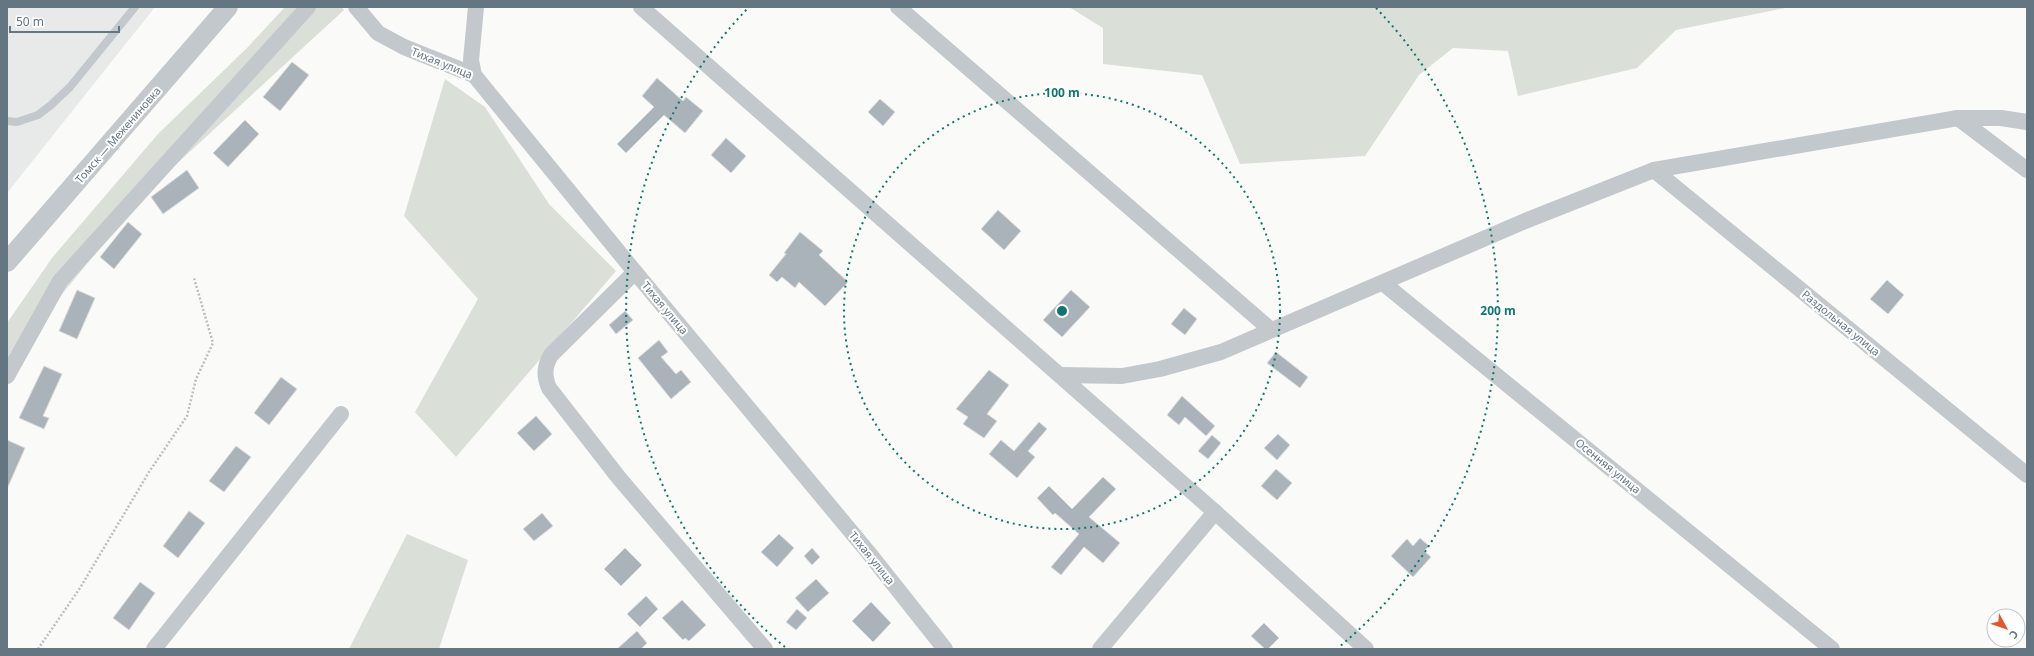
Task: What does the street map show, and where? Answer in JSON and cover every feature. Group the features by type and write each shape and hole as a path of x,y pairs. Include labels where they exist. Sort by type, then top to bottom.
{"street":[{"name":"Томск — Межениновка","path":"7,262 228,7"},
{"path":"7,376 60,280 308,7"},
{"name":"Тихая улица","path":"356,7 378,33 404,48 474,75 635,272 868,552 945,649"},
{"path":"474,75 471,60 476,7"},
{"path":"641,7 1215,512 1366,649"},
{"path":"898,7 1271,330"},
{"path":"1060,375 1122,376 1160,369 1221,352 1525,221 1654,170 1958,118 2001,118 2027,122"},
{"path":"1958,118 2027,170"},
{"name":"Раздольная улица","path":"1654,170 2027,475"},
{"path":"635,272 551,355 546,364 546,380 549,388 619,478 765,649"},
{"name":"Осенняя улица","path":"1383,283 1832,649"},
{"path":"154,649 341,414"},
{"path":"1100,649 1215,512"}],"lane":[{"path":"7,121 17,122 38,115 51,106 70,87 135,7"}],"path":[{"path":"38,649 80,588 149,472 187,416 196,379 213,343 194,278"}],"shaded area":[{"path":"7,7 155,7 7,193"},
{"path":"285,7 342,7 344,10 146,192 7,361 7,323 52,258 158,134 248,47"},
{"path":"1069,7 1790,7 1676,30 1637,68 1518,96 1508,51 1453,48 1419,75 1365,156 1240,164 1202,75 1103,64 1103,28"},
{"path":"445,79 485,107 549,204 616,271 456,457 415,412 478,299 404,216"},
{"path":"407,534 468,560 439,649 349,649"}],"building":[{"path":"292,62 309,75 280,111 263,97"},
{"path":"657,78 683,101 686,97 703,111 685,133 664,115 626,153 617,144 654,107 642,96"},
{"path":"880,99 895,112 883,126 868,112"},
{"path":"245,120 259,134 228,167 213,153"},
{"path":"726,138 746,156 731,173 711,155"},
{"path":"187,170 199,188 163,214 151,197"},
{"path":"998,210 1021,231 1004,250 981,229"},
{"path":"128,222 142,234 114,269 100,257"},
{"path":"800,232 823,251 819,255 848,282 825,306 799,282 795,288 782,277 777,282 769,275 786,254 784,253"},
{"path":"1887,280 1904,295 1888,314 1870,299"},
{"path":"77,290 95,298 77,339 59,331"},
{"path":"1071,290 1090,307 1062,337 1043,320"},
{"path":"1184,308 1197,319 1185,335 1171,324"},
{"path":"625,311 633,320 616,334 609,325"},
{"path":"659,340 668,352 661,357 676,374 681,370 691,382 671,399 638,358"},
{"path":"1276,352 1308,377 1300,388 1267,363"},
{"path":"44,366 62,374 43,416 49,418 44,429 19,418"},
{"path":"989,370 1009,385 987,414 997,421 984,438 963,424 968,417 956,409"},
{"path":"281,377 297,389 269,425 254,413"},
{"path":"1182,396 1215,426 1206,436 1185,417 1179,425 1167,415"},
{"path":"536,416 552,434 534,451 517,433"},
{"path":"1039,422 1047,429 1028,451 1035,457 1017,478 989,454 1001,440 1014,451"},
{"path":"1278,434 1290,445 1277,460 1264,448"},
{"path":"1212,435 1221,443 1208,459 1198,451"},
{"path":"7,440 25,448 7,489"},
{"path":"236,446 251,457 224,492 209,481"},
{"path":"1276,469 1292,483 1277,500 1261,486"},
{"path":"1103,477 1116,489 1089,517 1120,543 1103,563 1084,547 1061,575 1051,567 1079,534 1055,513 1053,515 1037,498 1049,486 1072,509"},
{"path":"189,511 205,523 178,558 163,546"},
{"path":"542,513 553,526 534,541 523,529"},
{"path":"779,534 794,548 777,567 761,552"},
{"path":"1420,538 1429,546 1424,551 1431,557 1413,577 1391,556 1407,539 1413,546"},
{"path":"625,548 642,565 621,586 604,569"},
{"path":"812,548 820,557 812,565 804,556"},
{"path":"816,579 829,593 808,612 795,598"},
{"path":"140,582 155,593 129,630 113,618"},
{"path":"646,596 658,609 640,627 627,614"},
{"path":"682,600 706,625 689,641 685,638 683,640 662,618"},
{"path":"871,602 891,623 873,642 852,621"},
{"path":"797,609 807,618 796,630 786,622"},
{"path":"1264,623 1279,638 1268,649 1265,649 1251,636"},
{"path":"637,631 647,643 641,649 617,649"}]}
